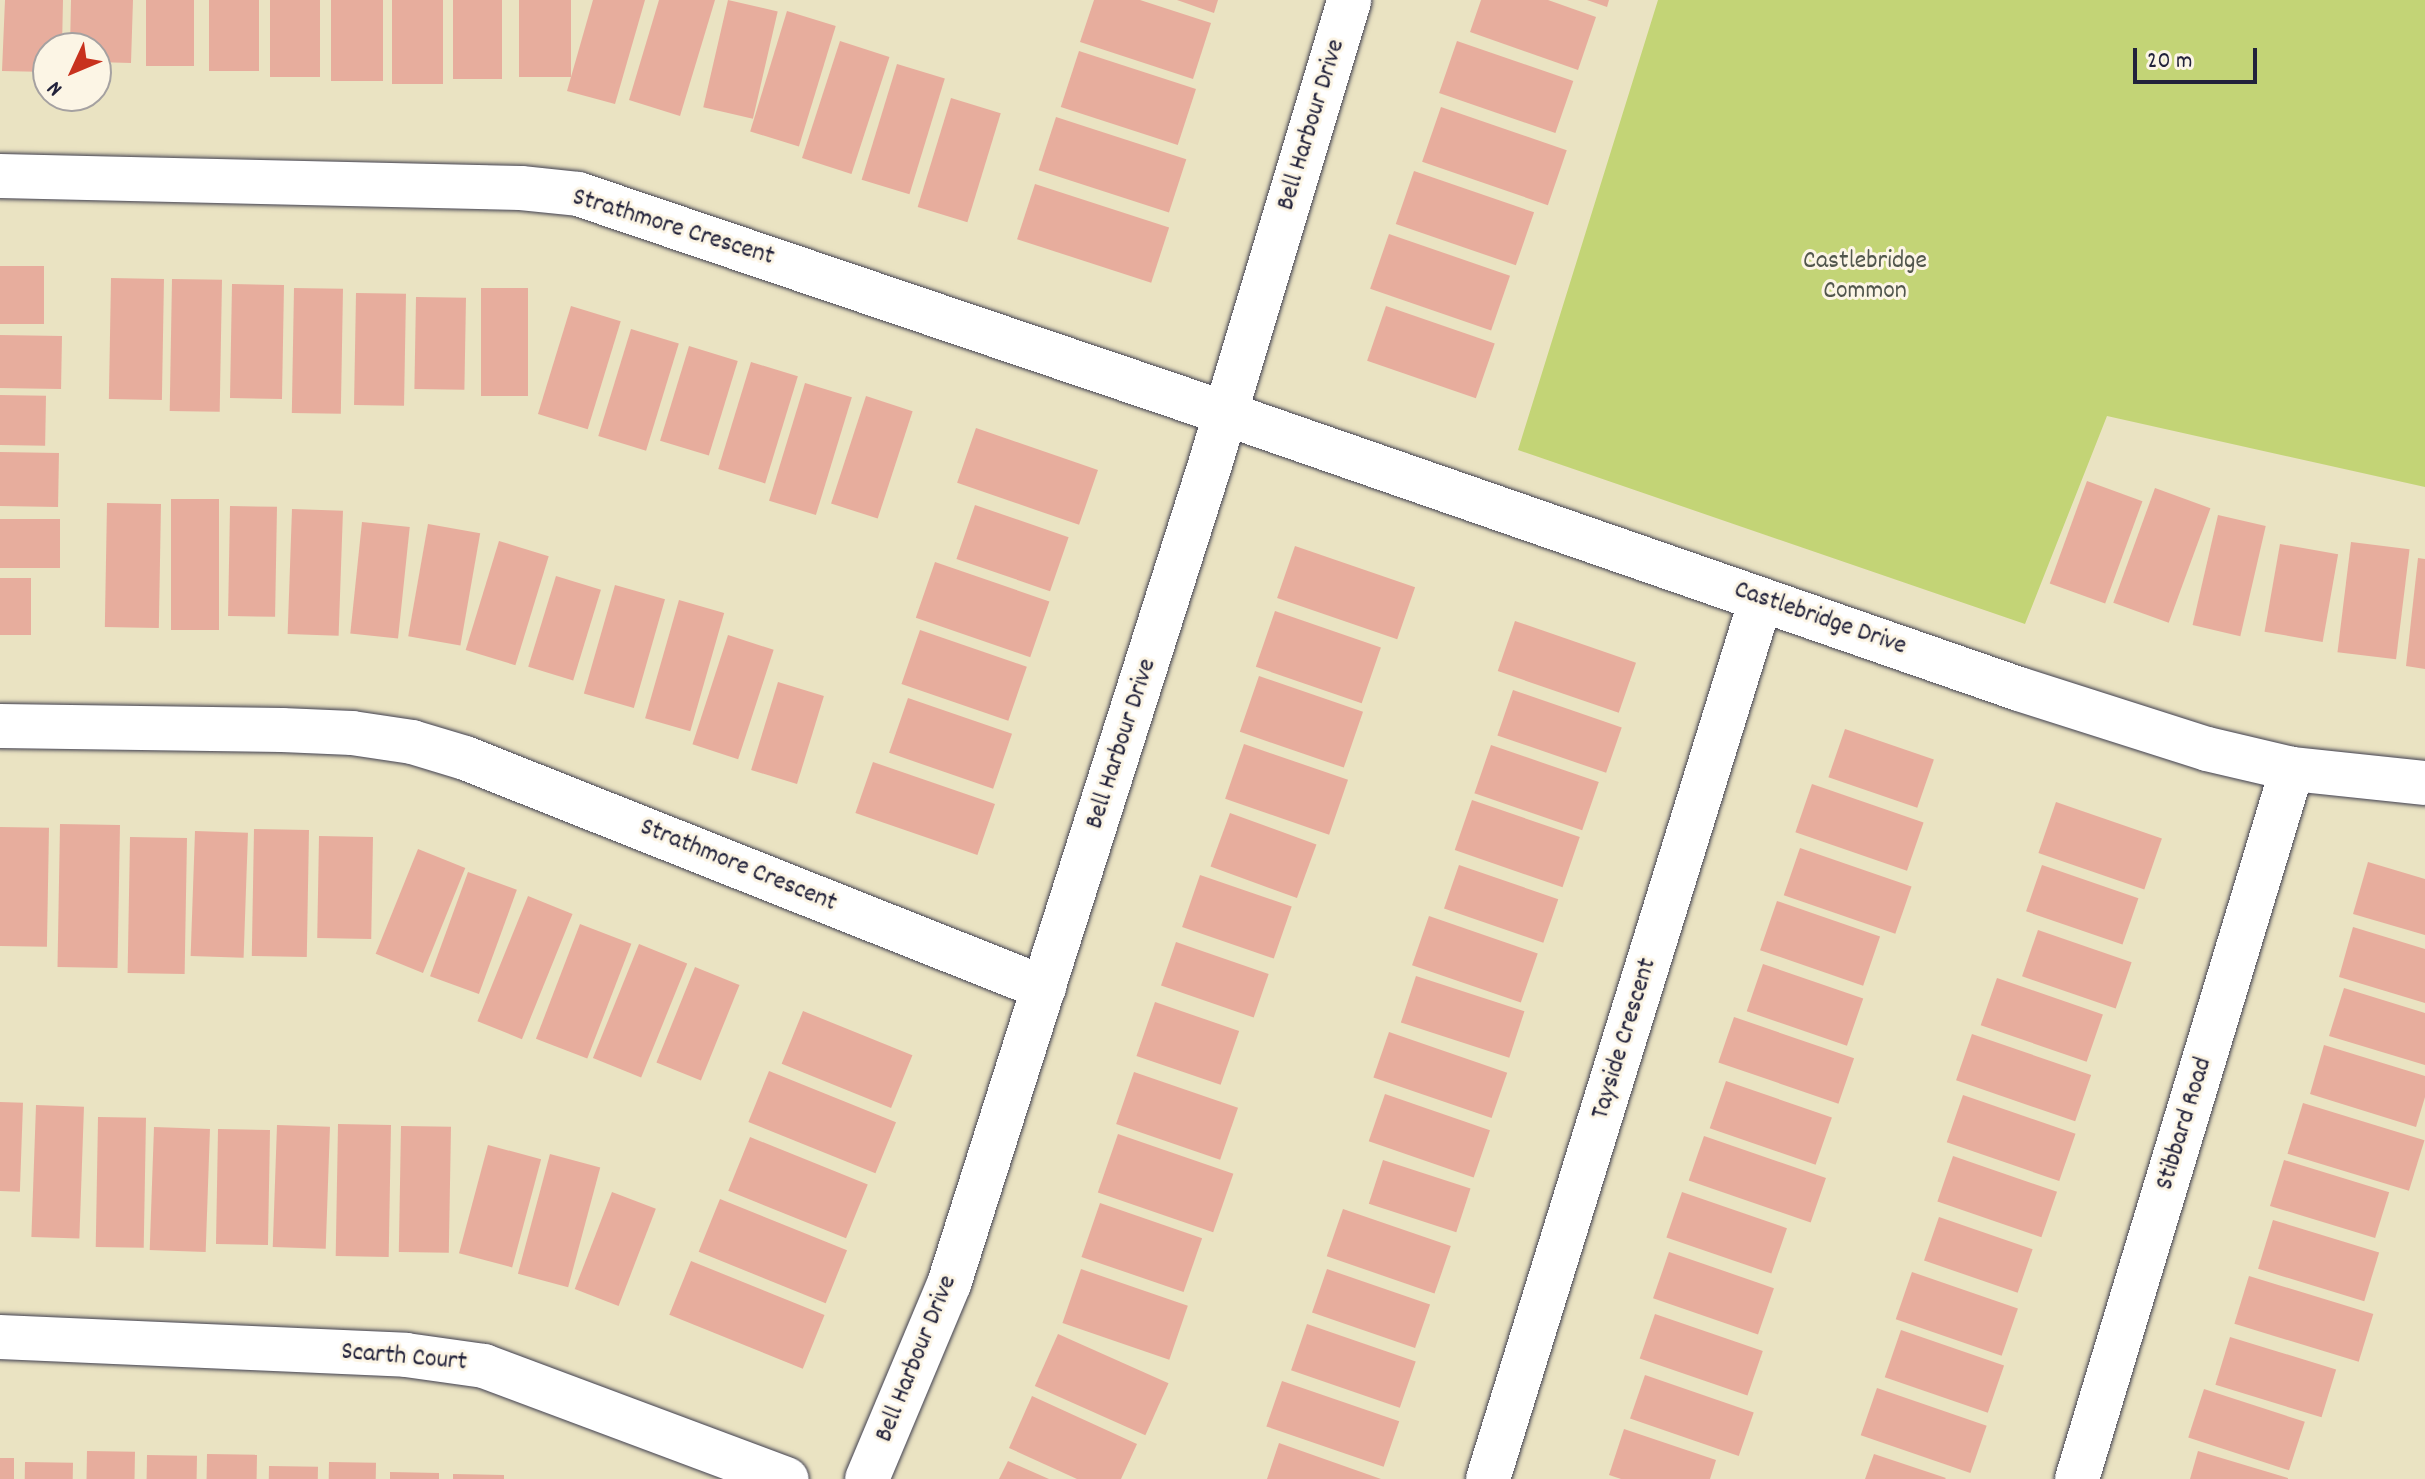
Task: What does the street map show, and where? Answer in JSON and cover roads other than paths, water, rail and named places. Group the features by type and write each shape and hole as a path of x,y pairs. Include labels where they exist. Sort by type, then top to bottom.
{"street":[{"name":"Bell Harbour Drive","path":"867,1479 949,1284 1225,413 1349,0"},
{"name":"Strathmore Crescent","path":"0,176 521,188 578,194 1225,413"},
{"name":"Castlebridge Drive","path":"1225,413 1761,599 2207,749 2292,769 2425,783"},
{"name":"Tayside Crescent","path":"1488,1479 1761,599"},
{"name":"Strathmore Crescent","path":"0,726 296,730 352,733 412,742 465,758 1044,988"},
{"name":"Stibbard Road","path":"2077,1479 2292,769"},
{"name":"Scarth Court","path":"0,1337 406,1355 484,1366 787,1479"}],"park label":[{"name":"Castlebridge Common","path":"1865,277"}]}
